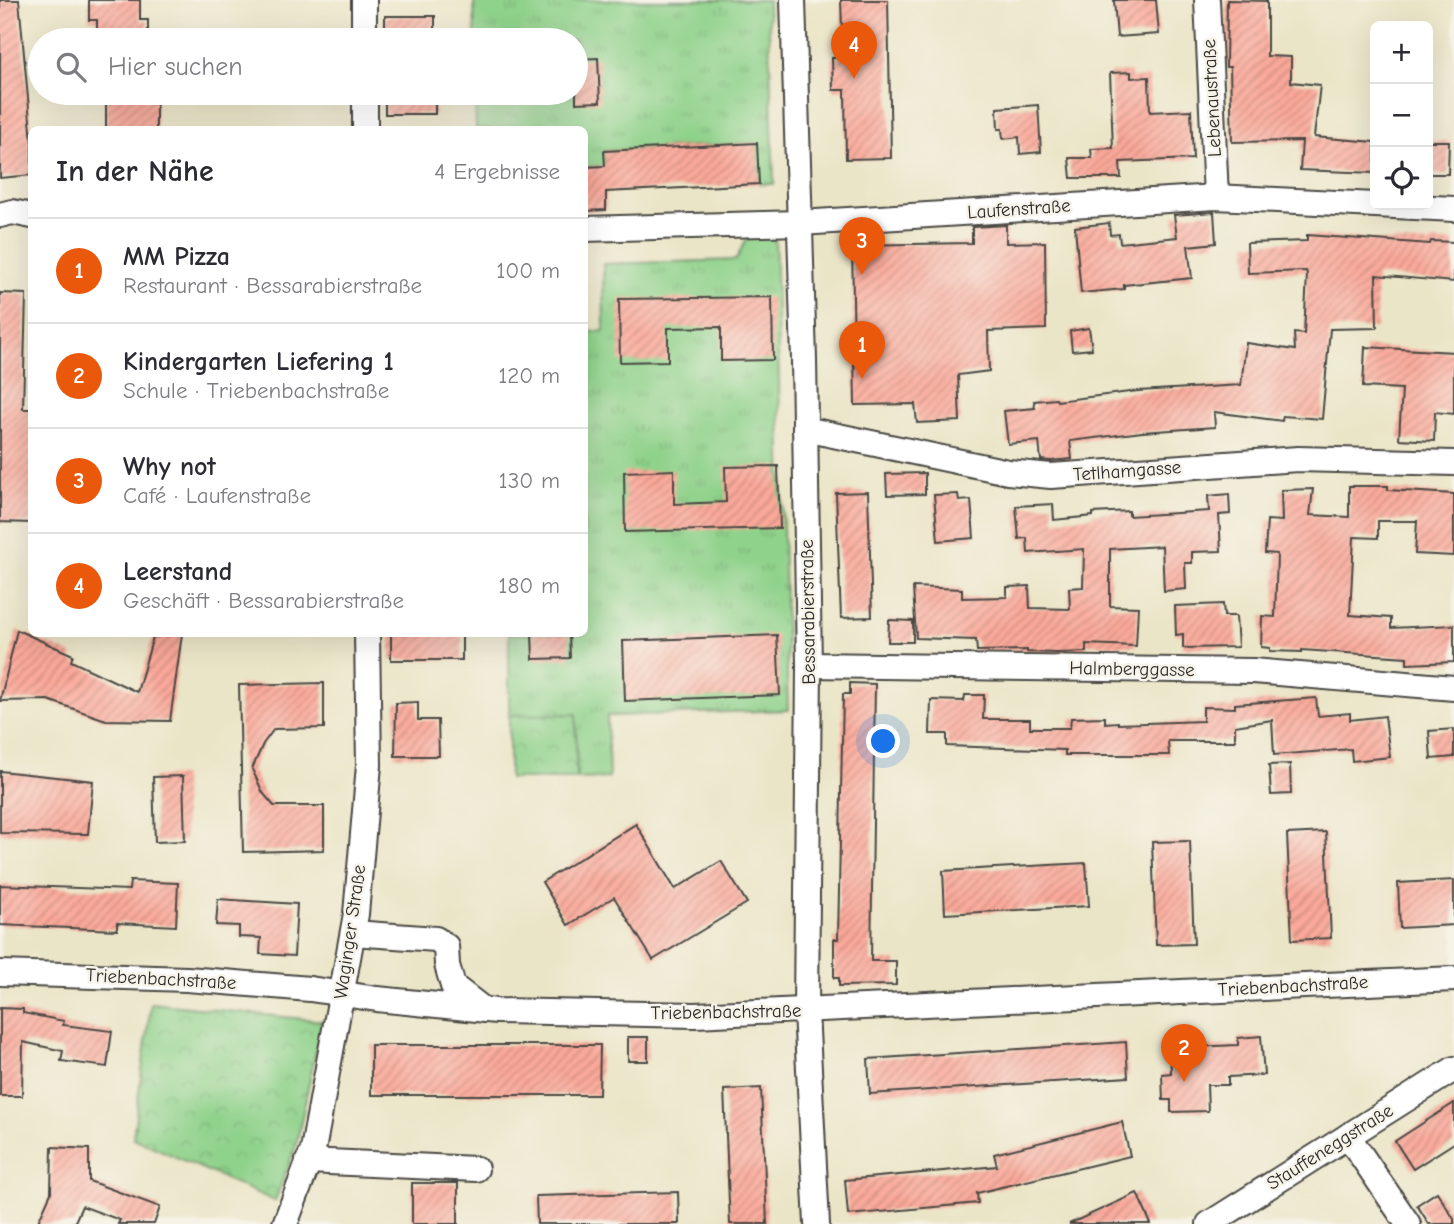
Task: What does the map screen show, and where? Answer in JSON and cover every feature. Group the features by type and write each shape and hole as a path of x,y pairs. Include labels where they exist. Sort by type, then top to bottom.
{"street":[{"path":"364,0 365,28"},
{"name":"Bessarabierstraße","path":"793,0 809,665 806,1011 817,1224"},
{"name":"Lebenaustraße","path":"1207,0 1216,197"},
{"path":"365,105 365,126"},
{"name":"Laufenstraße","path":"588,229 800,223 1216,197 1454,209"},
{"path":"0,215 12,212 28,215"},
{"name":"Tetlhamgasse","path":"805,429 1008,472 1051,476 1298,459 1454,463"},
{"name":"Waginger Straße","path":"285,1224 313,1150 353,933 369,765 368,637"},
{"name":"Halmberggasse","path":"809,665 1253,670 1454,688"},
{"path":"353,933 436,939 446,946 453,986 485,1010"},
{"name":"Triebenbachstraße","path":"0,973 187,979 342,993 485,1010 695,1015 1454,980"},
{"name":"Stauffeneggstraße","path":"1209,1224 1453,1069"},
{"path":"1348,1136 1408,1224"},
{"path":"308,1161 476,1169"}],"green space":[{"path":"474,0 768,0 774,184 759,184 756,143 604,151 605,166 588,167 588,126 476,126 475,105 588,105 588,28 475,28"},
{"path":"775,235 788,710 607,716 609,778 577,779 576,715 509,715 509,637 588,637 588,332 604,331 603,264 736,260 747,237"},
{"path":"576,714 576,779 509,779 509,715"},
{"path":"151,1003 322,1021 296,1146 275,1201 133,1138"}],"building":[{"path":"0,0 19,0 31,126 28,126 28,175 0,178"},
{"path":"89,0 140,0 140,20 148,20 148,28 97,28 97,20 89,20"},
{"path":"841,0 888,0 891,158 846,159 845,90 833,90 832,58 843,57"},
{"path":"1114,0 1156,0 1159,34 1117,37"},
{"path":"1227,0 1267,1 1267,56 1291,57 1291,82 1320,85 1314,137 1370,142 1370,173 1300,170 1302,141 1232,142 1230,67 1226,67"},
{"path":"385,16 435,16 435,28 385,28"},
{"path":"588,58 598,58 600,102 588,102"},
{"path":"1131,72 1131,78 1149,77 1150,112 1191,110 1193,159 1120,162 1121,178 1071,178 1069,158 1092,158 1091,149 1113,148 1110,73"},
{"path":"106,105 156,105 156,126 106,126"},
{"path":"385,105 435,105 435,114 385,114"},
{"path":"1038,105 1041,152 1020,154 1019,137 1003,139 1002,129 998,129 997,108"},
{"path":"1433,141 1449,141 1448,174 1433,174"},
{"path":"757,143 759,184 606,192 606,210 588,211 588,167 605,166 604,151"},
{"path":"1214,212 1216,243 1188,246 1192,278 1124,285 1124,289 1081,293 1075,227 1109,223 1110,235 1119,234 1120,243 1177,237 1174,215"},
{"path":"1006,225 1006,243 1045,242 1046,329 988,331 989,371 958,375 960,421 917,423 915,404 855,405 852,245 972,243 972,227"},
{"path":"1307,235 1430,244 1431,241 1454,242 1454,282 1376,275 1377,328 1330,329 1322,419 1283,416 1282,421 1214,412 1215,427 1070,441 1072,459 1050,461 1041,460 1039,441 1008,444 1004,411 1035,408 1034,401 1241,385 1246,343 1295,350 1294,333 1304,334 1306,271 1248,273 1247,243 1307,241"},
{"path":"0,293 26,294 23,409 28,409 28,523 0,522"},
{"path":"772,297 773,360 721,361 721,327 668,328 668,361 620,362 619,299"},
{"path":"1089,328 1092,349 1072,351 1070,331"},
{"path":"1365,347 1454,352 1454,414 1435,412 1434,441 1399,439 1402,389 1363,387"},
{"path":"778,466 780,528 625,532 624,472 674,470 674,504 726,502 725,467"},
{"path":"925,473 925,494 887,495 886,474"},
{"path":"1349,486 1388,486 1388,490 1454,494 1454,556 1415,554 1417,521 1378,521 1378,538 1354,537 1350,615 1391,618 1391,628 1454,625 1454,662 1407,664 1407,657 1302,650 1270,651 1270,648 1261,647 1262,616 1275,617 1277,554 1265,553 1267,520 1282,521 1281,490 1313,489 1310,515 1349,517"},
{"path":"868,492 872,617 841,618 836,493"},
{"path":"958,494 959,501 971,500 974,538 938,541 934,495"},
{"path":"1229,494 1230,514 1219,515 1221,551 1192,552 1192,563 1185,563 1186,589 1164,591 1162,546 1110,549 1110,606 1138,607 1136,646 1086,644 1086,652 1058,653 1027,650 977,651 976,640 916,638 913,587 962,589 962,598 1007,597 1007,587 1029,586 1030,608 1070,609 1069,588 1083,587 1084,549 1028,553 1027,538 1019,539 1016,506 1053,504 1054,520 1093,516 1093,513 1129,511 1129,516 1209,511 1208,496"},
{"path":"1223,604 1224,616 1236,616 1238,647 1183,648 1183,634 1176,635 1175,606"},
{"path":"889,620 913,621 913,642 888,642"},
{"path":"17,630 73,655 71,661 137,692 153,637 182,637 170,721 106,720 48,700 0,701"},
{"path":"777,635 780,695 625,701 623,641"},
{"path":"391,637 462,637 462,660 391,660"},
{"path":"532,637 569,637 570,658 533,659"},
{"path":"324,683 324,728 274,729 263,744 252,769 263,793 274,806 324,806 324,850 243,852 239,685"},
{"path":"850,683 875,684 871,961 896,961 896,985 839,986 839,978 834,978 834,939 838,939 843,694 850,694"},
{"path":"965,695 984,695 983,719 1030,719 1030,728 1070,728 1071,718 1105,717 1105,723 1118,724 1203,721 1203,707 1235,708 1235,704 1316,698 1318,716 1350,713 1350,720 1385,716 1390,757 1352,761 1351,749 1274,755 1272,720 1235,726 1235,741 1168,741 1169,755 1065,755 1065,750 947,746 947,734 930,734 931,700 964,701"},
{"path":"418,702 418,720 438,720 439,756 395,756 396,703"},
{"path":"1454,729 1454,757 1431,759 1429,731"},
{"path":"1290,764 1291,794 1271,795 1269,765"},
{"path":"0,771 93,781 88,834 0,833"},
{"path":"183,776 185,841 155,842 153,777"},
{"path":"636,824 675,889 721,861 747,903 653,960 614,897 568,925 542,882"},
{"path":"1326,832 1331,938 1292,940 1287,834"},
{"path":"1190,841 1194,944 1156,945 1152,842"},
{"path":"1086,863 1089,906 945,914 943,871"},
{"path":"1454,880 1454,925 1400,928 1398,883"},
{"path":"130,881 178,883 176,926 117,923 117,930 0,925 0,885 129,890"},
{"path":"218,899 297,904 294,956 260,954 261,938 239,937 239,926 216,925"},
{"path":"0,1008 23,1009 23,1013 64,1021 63,1025 112,1031 107,1067 61,1061 63,1051 23,1042 22,1096 0,1096"},
{"path":"1261,1036 1264,1075 1228,1077 1228,1085 1207,1085 1208,1111 1171,1112 1171,1100 1163,1100 1162,1074 1171,1073 1170,1048 1238,1045 1238,1038"},
{"path":"628,1037 648,1037 648,1061 628,1061"},
{"path":"1126,1042 1128,1077 870,1094 868,1059"},
{"path":"371,1045 600,1045 599,1095 371,1095"},
{"path":"761,1088 767,1224 730,1224 724,1090"},
{"path":"1454,1103 1454,1143 1413,1169 1395,1141"},
{"path":"1122,1122 1130,1156 977,1193 978,1203 848,1215 845,1180 997,1166 994,1154"},
{"path":"52,1147 89,1149 89,1181 160,1207 154,1224 118,1224 120,1220 82,1206 74,1224 37,1224 51,1193"},
{"path":"412,1183 458,1183 458,1224 412,1224"},
{"path":"678,1192 679,1224 537,1224 536,1196"},
{"path":"1437,1192 1454,1219 1454,1224 1429,1224 1417,1205"},
{"path":"1137,1193 1151,1224 1069,1224"}],"place":[{"name":"Leerstand","path":"854,79"},
{"name":"Why not","path":"862,275"},
{"name":"MM Pizza","path":"862,379"},
{"name":"Kindergarten Liefering 1","path":"1184,1082"}]}
